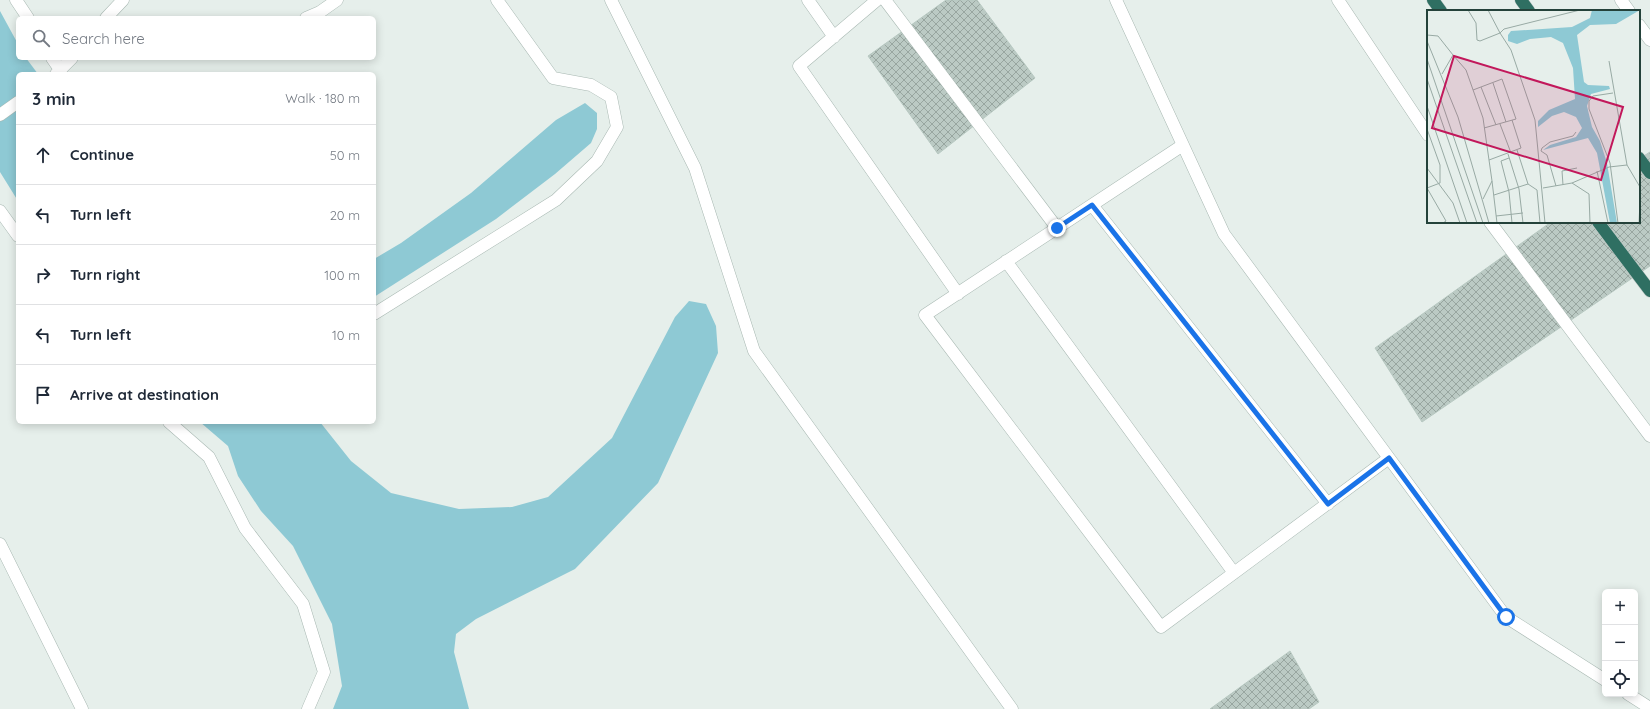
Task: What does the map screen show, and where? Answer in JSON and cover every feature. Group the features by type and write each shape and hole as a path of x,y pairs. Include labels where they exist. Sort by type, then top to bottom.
{"highway":[{"path":"1433,0 1440,10"},
{"path":"1521,0 1529,10"},
{"path":"1640,159 1650,173"},
{"path":"1599,223 1650,291"}],"street":[{"path":"16,0 27,16"},
{"path":"108,16 123,0"},
{"path":"311,16 320,12 337,0"},
{"path":"376,313 556,200 597,161 617,127 611,97 591,85 553,78 497,0"},
{"path":"611,0 695,168 754,351 1012,709"},
{"path":"808,0 834,36"},
{"path":"877,0 799,66 958,294"},
{"path":"885,0 1057,228"},
{"path":"1116,0 1224,234 1506,617 1602,678"},
{"path":"1338,0 1427,134"},
{"path":"1621,0 1628,10"},
{"path":"1640,26 1650,40"},
{"path":"53,60 58,72"},
{"path":"59,72 70,60"},
{"path":"0,115 16,103"},
{"path":"1183,145 925,315 1161,627 1389,458"},
{"path":"1092,205 1328,504"},
{"path":"0,211 16,233"},
{"path":"1491,223 1650,436"},
{"path":"1006,261 1234,573"},
{"path":"171,424 209,457 245,528 303,604 324,672 308,709"},
{"path":"0,544 82,709"},
{"path":"1633,697 1650,708"}],"water":[{"path":"0,11 16,40 16,60 28,60 36,72 16,72 16,198 0,172"},
{"path":"585,103 597,113 597,129 591,143 555,174 496,219 376,296 376,258 401,243 471,193 556,120"},
{"path":"689,301 706,304 716,326 718,353 658,483 575,569 476,619 456,634 454,652 469,709 333,709 342,686 332,624 293,546 261,511 238,476 228,446 202,424 322,424 351,461 391,493 459,509 512,507 548,497 612,438 675,317"}],"building":[{"path":"946,0 977,0 1035,78 938,154 868,56"},
{"path":"1650,152 1650,266 1422,422 1375,348 1550,223 1640,223 1640,158"},
{"path":"1290,651 1319,702 1309,709 1210,709"}],"route":[{"path":"1057,228 1092,205 1328,504 1389,458 1506,617"}]}
